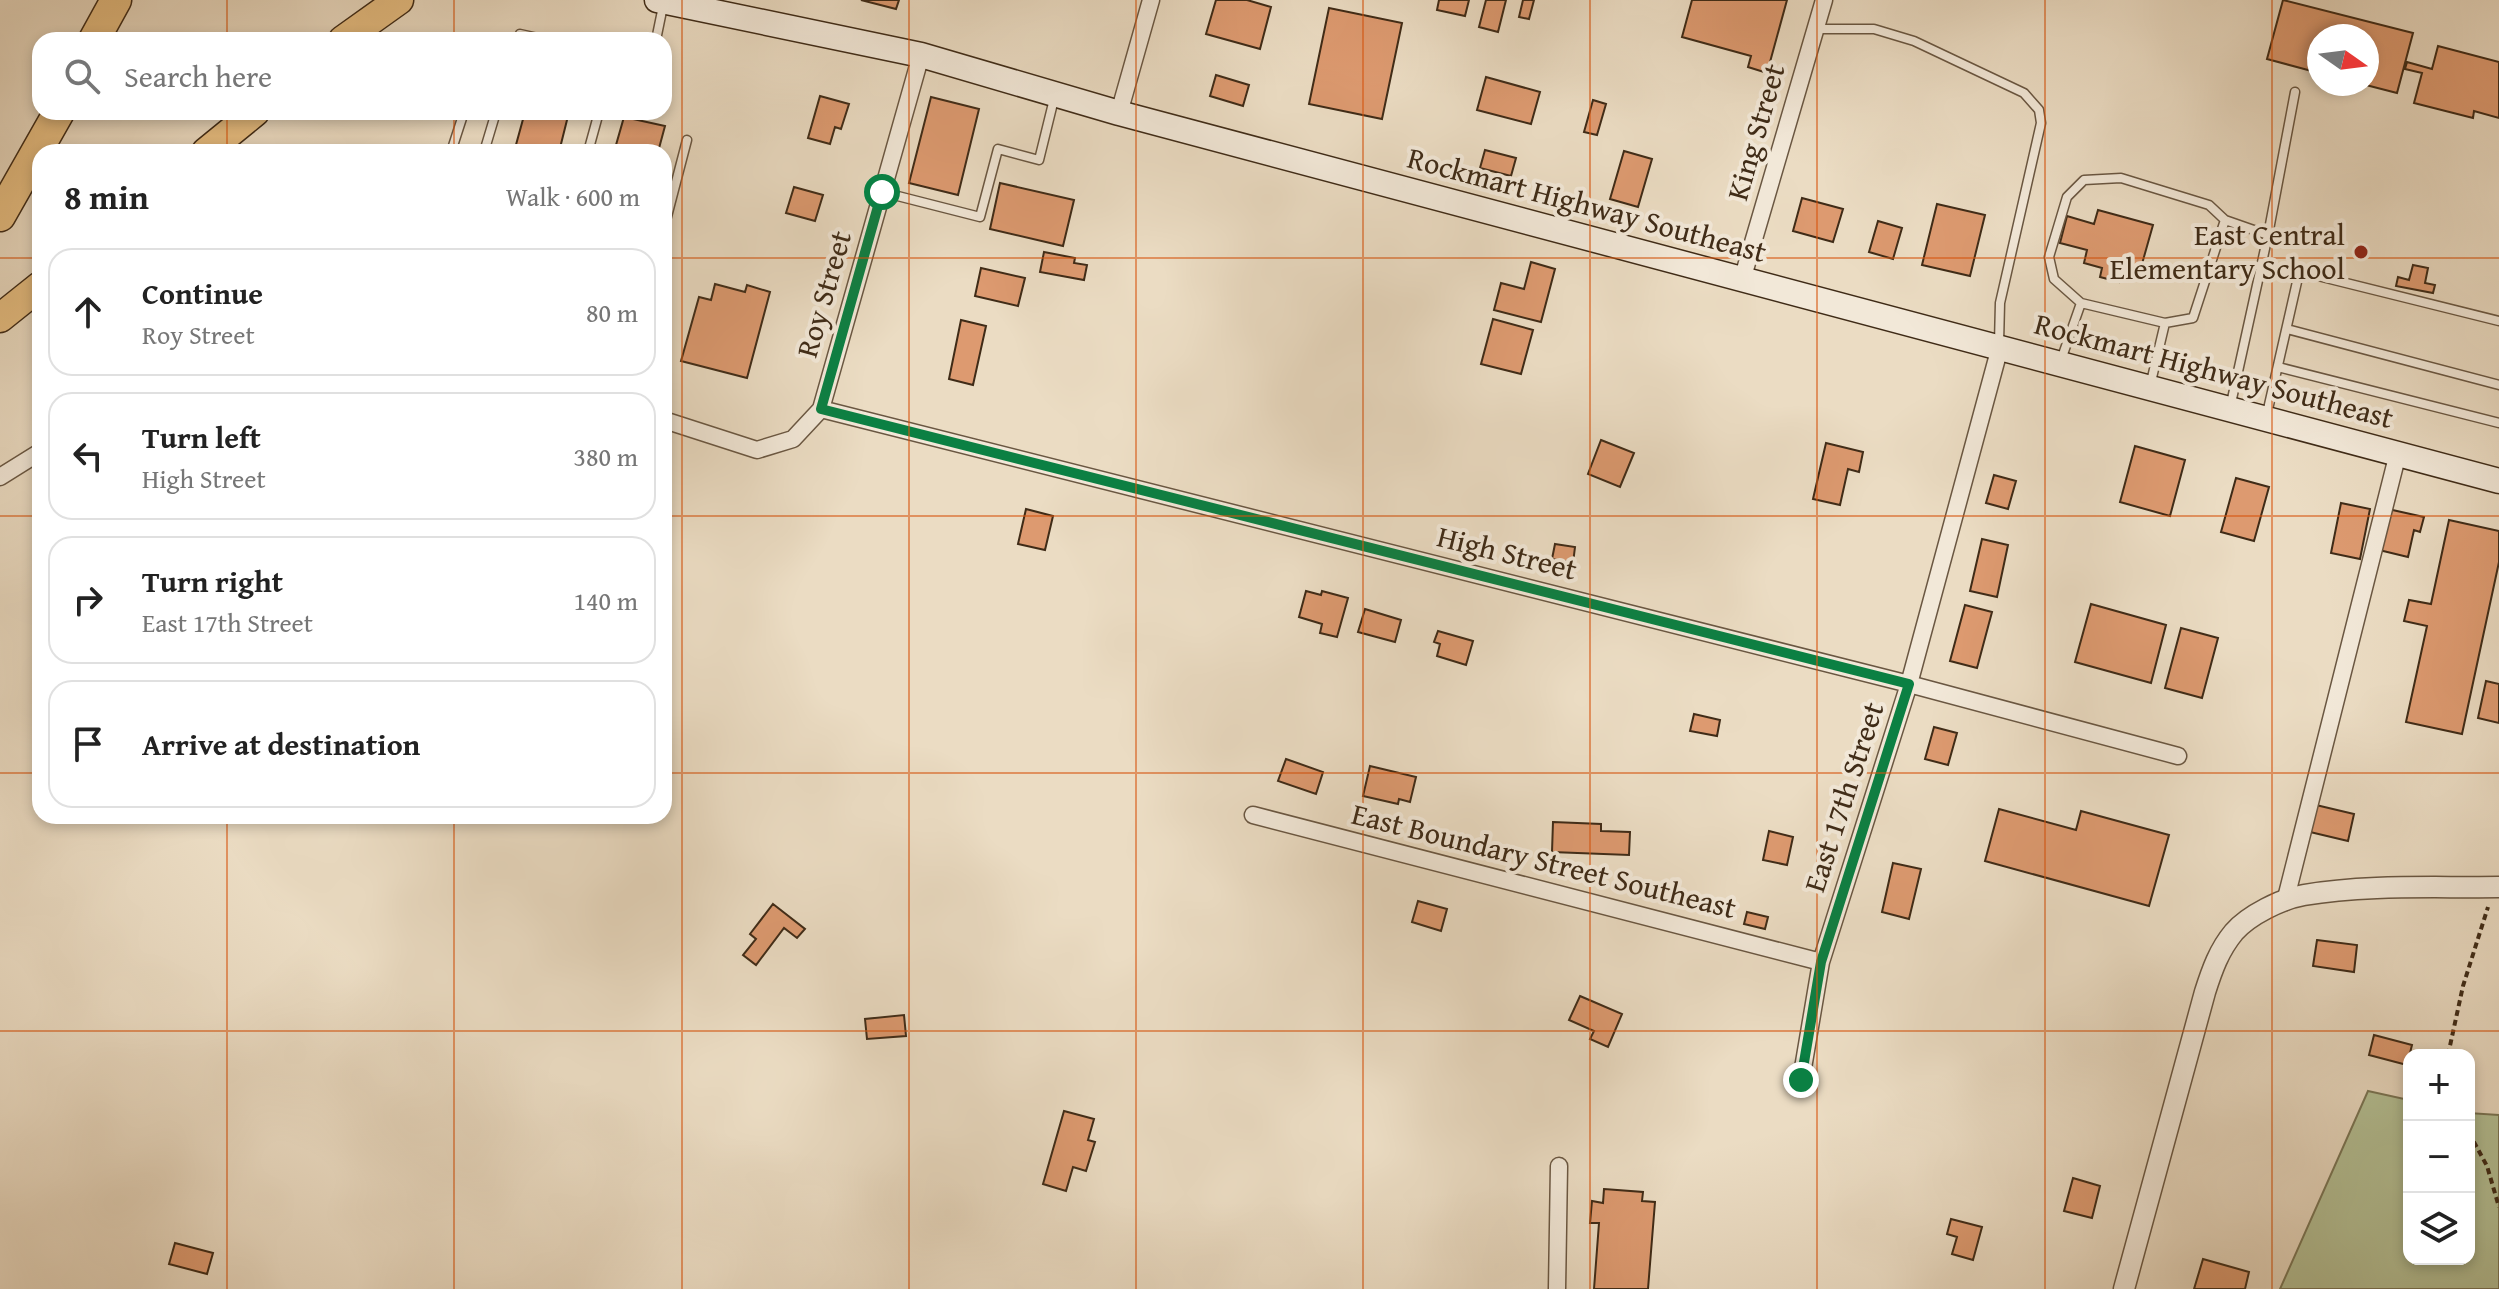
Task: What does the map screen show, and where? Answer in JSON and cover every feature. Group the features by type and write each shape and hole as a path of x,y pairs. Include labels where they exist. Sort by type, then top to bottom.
{"highway":[{"path":"96,32 106,0"},
{"path":"98,32 116,0"},
{"path":"350,32 368,11 399,0"},
{"path":"41,144 54,120"},
{"path":"216,144 245,120"},
{"path":"0,216 32,160"},
{"path":"0,318 32,292"}],"main road":[{"name":"Rockmart Highway Southeast","path":"660,1 710,5 921,55 1119,113 2499,481"}],"street":[{"path":"1119,113 1151,0"},
{"name":"King Street","path":"1742,280 1824,0"},
{"name":"Roy Street","path":"821,409 921,55"},
{"name":"East 17th Street","path":"1801,1080 1821,962 1909,684 2000,347"},
{"path":"672,423 757,450 793,439 821,409"},
{"name":"High Street","path":"821,409 1909,684 2178,756"},
{"path":"2285,902 2398,453"},
{"path":"0,477 32,457"},
{"name":"East Boundary Street Southeast","path":"1253,815 1821,962"},
{"path":"2124,1289 2178,1084 2216,958 2236,930 2265,910 2301,896 2352,890 2498,887"},
{"path":"1557,1289 1559,1166"}],"lane":[{"path":"657,32 660,1"},
{"path":"1816,29 1874,29 1914,41 2024,93 2039,110 2041,123 2000,303 2000,347"},
{"path":"2230,408 2295,92"},
{"path":"882,192 980,217 998,149 1039,160 1055,94"},
{"path":"454,144 461,120"},
{"path":"486,144 494,120"},
{"path":"590,144 597,120"},
{"path":"672,197 687,140"},
{"path":"2225,220 2193,318 2165,323 2081,303 2054,279 2049,257 2067,197 2084,180 2121,178 2209,205 2225,220 2268,235"},
{"path":"2260,271 2299,273 2338,280 2499,321"},
{"path":"2266,418 2299,273"},
{"path":"2060,363 2081,303"},
{"path":"2150,387 2165,323"},
{"path":"2287,329 2499,385"},
{"path":"2278,367 2499,423"}],"path":[{"path":"2449,1049 2482,921 2498,887"},
{"path":"2475,1144 2487,1166 2499,1207"}],"green space":[{"path":"2368,1091 2403,1099 2403,1265 2475,1265 2475,1113 2499,1115 2499,1289 2280,1289"}],"building":[{"path":"861,0 899,0 896,9"},
{"path":"1216,0 1247,0 1271,7 1260,49 1206,34"},
{"path":"1439,0 1469,0 1465,16 1437,10"},
{"path":"1486,0 1506,0 1498,32 1479,27"},
{"path":"1523,0 1534,0 1529,19 1519,17"},
{"path":"1692,0 1787,0 1767,73 1748,67 1751,56 1682,37"},
{"path":"2283,0 2378,24 2307,24 2307,70 2267,59"},
{"path":"1329,8 1402,23 1382,119 1309,104"},
{"path":"2379,24 2413,33 2397,93 2379,88"},
{"path":"2438,46 2499,62 2499,118 2474,111 2473,118 2414,103 2422,73 2405,69 2407,62 2432,69"},
{"path":"1216,75 1249,85 1243,106 1210,96"},
{"path":"1486,77 1540,92 1531,124 1477,110"},
{"path":"820,96 849,104 841,129 835,127 830,144 808,138"},
{"path":"931,97 979,109 958,195 909,183"},
{"path":"1593,100 1606,104 1597,135 1584,132"},
{"path":"523,120 567,120 561,144 516,144"},
{"path":"623,120 665,126 660,144 616,144"},
{"path":"1485,150 1516,158 1511,176 1480,168"},
{"path":"1624,151 1652,159 1638,207 1610,199"},
{"path":"1000,183 1074,200 1063,246 990,229"},
{"path":"794,187 823,195 815,221 786,213"},
{"path":"1802,198 1843,209 1833,242 1793,231"},
{"path":"1937,204 1985,215 1970,276 1922,265"},
{"path":"2098,210 2153,225 2138,278 2121,274 2119,282 2100,277 2102,268 2084,263 2087,250 2060,243 2067,216 2094,224"},
{"path":"1878,221 1902,228 1893,259 1869,252"},
{"path":"1044,252 1075,258 1074,263 1087,265 1084,280 1040,272"},
{"path":"1531,262 1555,269 1541,322 1494,310 1501,283 1524,289"},
{"path":"2413,265 2428,268 2425,283 2435,285 2433,293 2396,286 2398,277 2409,280"},
{"path":"981,268 1025,278 1018,306 975,296"},
{"path":"715,284 745,292 747,285 770,292 747,378 681,361 699,297 711,300"},
{"path":"1493,319 1533,330 1521,374 1481,364"},
{"path":"961,320 986,326 973,385 949,379"},
{"path":"1601,440 1634,453 1620,487 1588,474"},
{"path":"1826,443 1863,452 1859,472 1848,469 1840,505 1813,499"},
{"path":"2135,446 2185,460 2170,516 2120,502"},
{"path":"1994,475 2016,481 2008,509 1986,503"},
{"path":"2236,478 2269,487 2254,541 2221,532"},
{"path":"2341,503 2370,509 2360,559 2331,553"},
{"path":"1026,509 1053,516 1045,550 1018,544"},
{"path":"2388,509 2424,517 2420,532 2414,530 2408,557 2379,550"},
{"path":"2449,520 2499,531 2499,562 2462,734 2406,722 2427,626 2404,621 2409,600 2431,604"},
{"path":"1982,539 2008,545 1997,597 1970,591"},
{"path":"1555,544 1575,547 1573,563 1552,559"},
{"path":"1306,591 1321,595 1322,591 1348,598 1337,637 1320,633 1322,624 1299,617"},
{"path":"2091,604 2166,625 2151,683 2075,662"},
{"path":"1965,605 1992,612 1977,668 1950,661"},
{"path":"1365,609 1401,620 1395,642 1358,632"},
{"path":"2181,628 2218,638 2202,698 2165,688"},
{"path":"1438,631 1473,641 1466,665 1437,656 1440,644 1434,642"},
{"path":"2486,681 2499,684 2499,723 2478,718"},
{"path":"1694,714 1720,720 1717,736 1690,731"},
{"path":"1934,727 1957,733 1948,765 1925,759"},
{"path":"1286,759 1323,772 1316,794 1278,781"},
{"path":"1370,766 1416,777 1410,802 1399,799 1398,804 1363,796"},
{"path":"2316,805 2354,814 2348,841 2310,832"},
{"path":"1999,809 2076,830 2081,811 2169,835 2149,906 1985,861"},
{"path":"1553,822 1601,824 1601,831 1630,832 1629,855 1552,852"},
{"path":"1769,831 1793,837 1787,865 1763,860"},
{"path":"1893,863 1921,869 1909,919 1882,912"},
{"path":"1418,901 1447,909 1441,931 1412,922"},
{"path":"773,904 805,929 797,938 784,928 756,965 743,955 756,939 750,934"},
{"path":"1747,912 1768,917 1765,929 1744,924"},
{"path":"2317,940 2357,945 2354,972 2313,966"},
{"path":"1580,996 1622,1014 1608,1047 1590,1039 1594,1031 1569,1020"},
{"path":"904,1015 906,1036 867,1039 865,1019"},
{"path":"2374,1035 2412,1045 2411,1049 2403,1049 2403,1064 2369,1055"},
{"path":"1064,1111 1094,1119 1088,1140 1095,1142 1086,1171 1073,1167 1066,1191 1043,1184"},
{"path":"2073,1178 2100,1186 2092,1218 2064,1211"},
{"path":"1604,1189 1643,1192 1642,1201 1655,1202 1648,1289 1594,1289 1599,1223 1590,1223 1592,1201 1603,1203"},
{"path":"1951,1219 1982,1227 1973,1260 1952,1254 1957,1237 1947,1234"},
{"path":"175,1243 213,1253 207,1274 169,1264"},
{"path":"2203,1259 2249,1272 2245,1289 2194,1289"}],"place":[{"name":"East Central Elementary School","path":"2361,252"}],"route":[{"path":"882,192 821,409 1909,684 1821,962 1801,1080"}]}
